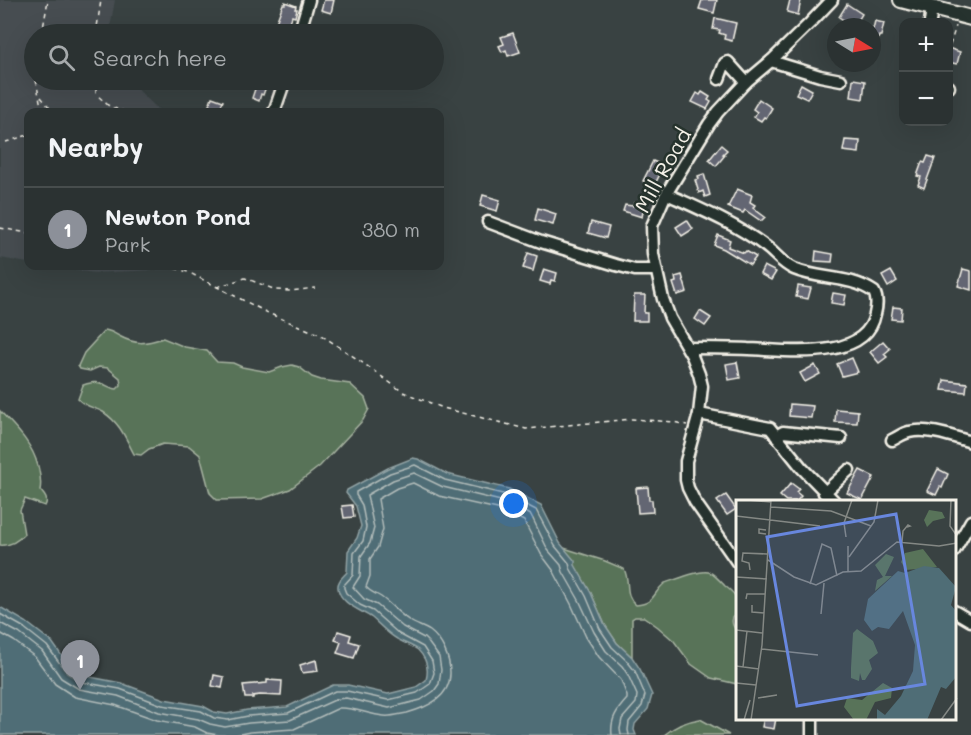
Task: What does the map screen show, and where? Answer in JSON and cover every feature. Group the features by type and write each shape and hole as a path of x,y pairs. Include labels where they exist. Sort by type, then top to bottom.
{"main road":[{"path":"900,0 925,4 964,20"}],"street":[{"path":"302,24 309,0"},
{"name":"Mill Road","path":"736,561 695,502 688,488 686,461 699,414 702,386 688,348 670,318 663,299 656,270 652,226 666,194 709,124 728,100 832,0"},
{"path":"771,61 841,80"},
{"path":"719,79 725,63 728,62 746,82"},
{"path":"275,108 282,90"},
{"path":"666,194 744,232 766,246 792,268 852,281 874,292 877,299 874,319 868,330 845,346 816,352 688,348"},
{"path":"488,222 547,244 616,265 635,270 656,270"},
{"path":"699,414 770,428 824,493 833,500"},
{"path":"892,440 909,432 922,431 971,442"},
{"path":"776,436 783,432 841,438"},
{"path":"824,493 849,470"},
{"path":"956,547 971,521"},
{"path":"956,612 971,621"}],"path":[{"path":"44,24 48,0"},
{"path":"97,24 101,0"},
{"path":"953,40 964,20"},
{"path":"38,90 41,108"},
{"path":"96,90 96,93 114,108"},
{"path":"40,97 50,108"},
{"path":"6,142 24,136"},
{"path":"0,228 24,232"},
{"path":"181,270 270,314 321,335 403,392 443,408 526,429 632,419 674,422 696,427"},
{"path":"216,287 244,278 276,290 315,288"}],"shaded area":[{"path":"0,0 115,0 111,24 24,24 24,90 138,90 157,108 24,108 24,262 0,258"},
{"path":"73,270 157,270 94,273"}],"green space":[{"path":"105,330 136,342 163,338 185,347 207,351 217,362 233,363 242,367 269,372 292,365 299,367 312,377 321,380 350,384 365,398 369,409 363,420 320,466 290,489 262,499 217,500 210,493 200,455 189,446 163,444 141,455 134,454 114,421 103,412 78,399 83,385 98,383 117,389 121,385 120,378 108,368 99,367 90,371 80,369 78,366 84,353"},
{"path":"0,411 23,436 32,450 40,475 40,490 46,497 45,506 25,499 20,510 24,534 7,545 0,545"},
{"path":"564,548 624,569 628,592 636,605 650,600 665,583 695,573 713,574 736,598 736,611 732,622 736,629 736,684 711,678 691,664 674,641 644,617 632,619 632,657 617,643 605,625 591,593"},
{"path":"700,719 729,735 664,735 681,724"}],"water":[{"path":"413,458 447,474 509,489 541,505 560,543 575,561 605,625 617,643 632,657 652,695 648,709 635,724 636,735 0,735 0,607 26,622 52,642 71,669 85,676 121,683 164,699 203,706 214,712 227,714 287,707 333,685 348,685 388,694 416,687 426,680 427,676 426,664 421,653 394,637 372,618 347,602 340,594 338,586 347,572 348,551 357,538 361,526 356,506 346,493 347,490 388,468"}],"building":[{"path":"324,0 334,0 331,13 321,10"},
{"path":"702,0 717,0 714,13 699,9"},
{"path":"790,0 801,0 798,15 787,12"},
{"path":"285,2 296,6 295,17 292,16 290,24 276,24 283,4"},
{"path":"847,4 862,14 860,18 839,17"},
{"path":"715,18 736,23 732,41 724,39 725,35 719,33 720,30 713,29"},
{"path":"513,33 520,52 508,56 506,50 502,52 499,46 504,44 501,37"},
{"path":"953,50 960,52 957,64 953,63"},
{"path":"853,79 865,81 863,99 851,97"},
{"path":"801,84 812,90 807,99 796,94"},
{"path":"255,90 265,90 259,101 252,98"},
{"path":"702,92 710,97 708,100 711,102 707,109 692,102 697,93 700,95"},
{"path":"212,97 223,101 220,108 208,108"},
{"path":"759,99 772,108 766,118 764,117 761,121 754,117 757,112 753,109"},
{"path":"845,140 860,141 859,153 843,151"},
{"path":"721,145 727,150 716,166 709,160"},
{"path":"928,156 935,158 924,188 918,185 921,177 917,176 922,162 925,163"},
{"path":"653,161 664,166 654,186 643,181"},
{"path":"704,174 710,195 705,197 703,191 699,193 695,180"},
{"path":"737,189 752,195 750,202 755,205 753,208 765,217 761,221 745,210 743,213 728,207"},
{"path":"483,195 500,200 497,211 480,206"},
{"path":"634,203 644,206 642,217 623,211 625,205 633,206"},
{"path":"538,208 556,214 553,225 535,220"},
{"path":"687,220 693,229 682,236 676,227"},
{"path":"591,222 609,227 606,238 588,233"},
{"path":"718,235 730,240 728,247 744,253 746,251 756,257 750,265 714,245"},
{"path":"816,251 833,254 832,262 815,261"},
{"path":"528,253 537,256 533,271 523,268"},
{"path":"764,266 776,272 771,280 760,274"},
{"path":"544,269 557,273 555,281 551,280 550,284 540,281"},
{"path":"963,269 971,271 971,290 958,286"},
{"path":"891,271 897,281 888,287 882,276"},
{"path":"682,275 687,292 677,295 673,283 676,282 675,277"},
{"path":"798,286 811,288 808,299 796,297"},
{"path":"833,293 846,295 844,305 831,303"},
{"path":"634,295 645,295 644,313 647,313 647,321 633,321"},
{"path":"893,307 902,308 901,320 891,319"},
{"path":"700,311 711,318 705,326 695,319"},
{"path":"883,341 890,349 884,354 887,357 879,363 870,352"},
{"path":"852,358 858,372 842,376 837,364"},
{"path":"737,362 740,378 729,380 726,364"},
{"path":"815,365 820,374 805,382 800,373"},
{"path":"944,380 967,383 966,392 942,390"},
{"path":"790,404 813,406 811,418 789,416"},
{"path":"836,409 858,411 857,423 835,422"},
{"path":"938,469 948,474 936,495 927,491"},
{"path":"860,470 874,477 862,500 847,493"},
{"path":"791,483 799,489 796,492 801,496 798,500 785,500 780,496"},
{"path":"648,487 653,512 638,513 636,488"},
{"path":"726,495 736,509 727,515 717,501"},
{"path":"352,505 354,517 344,518 342,506"},
{"path":"338,631 351,635 349,641 359,644 354,658 337,653 341,642 335,640"},
{"path":"316,660 318,671 302,673 300,665"},
{"path":"214,675 224,677 222,688 212,686"},
{"path":"267,680 282,681 281,696 260,695 245,698 243,685 267,683"},
{"path":"764,720 776,720 774,729 762,727"}],"place":[{"name":"Newton Pond","path":"80,690"}]}
